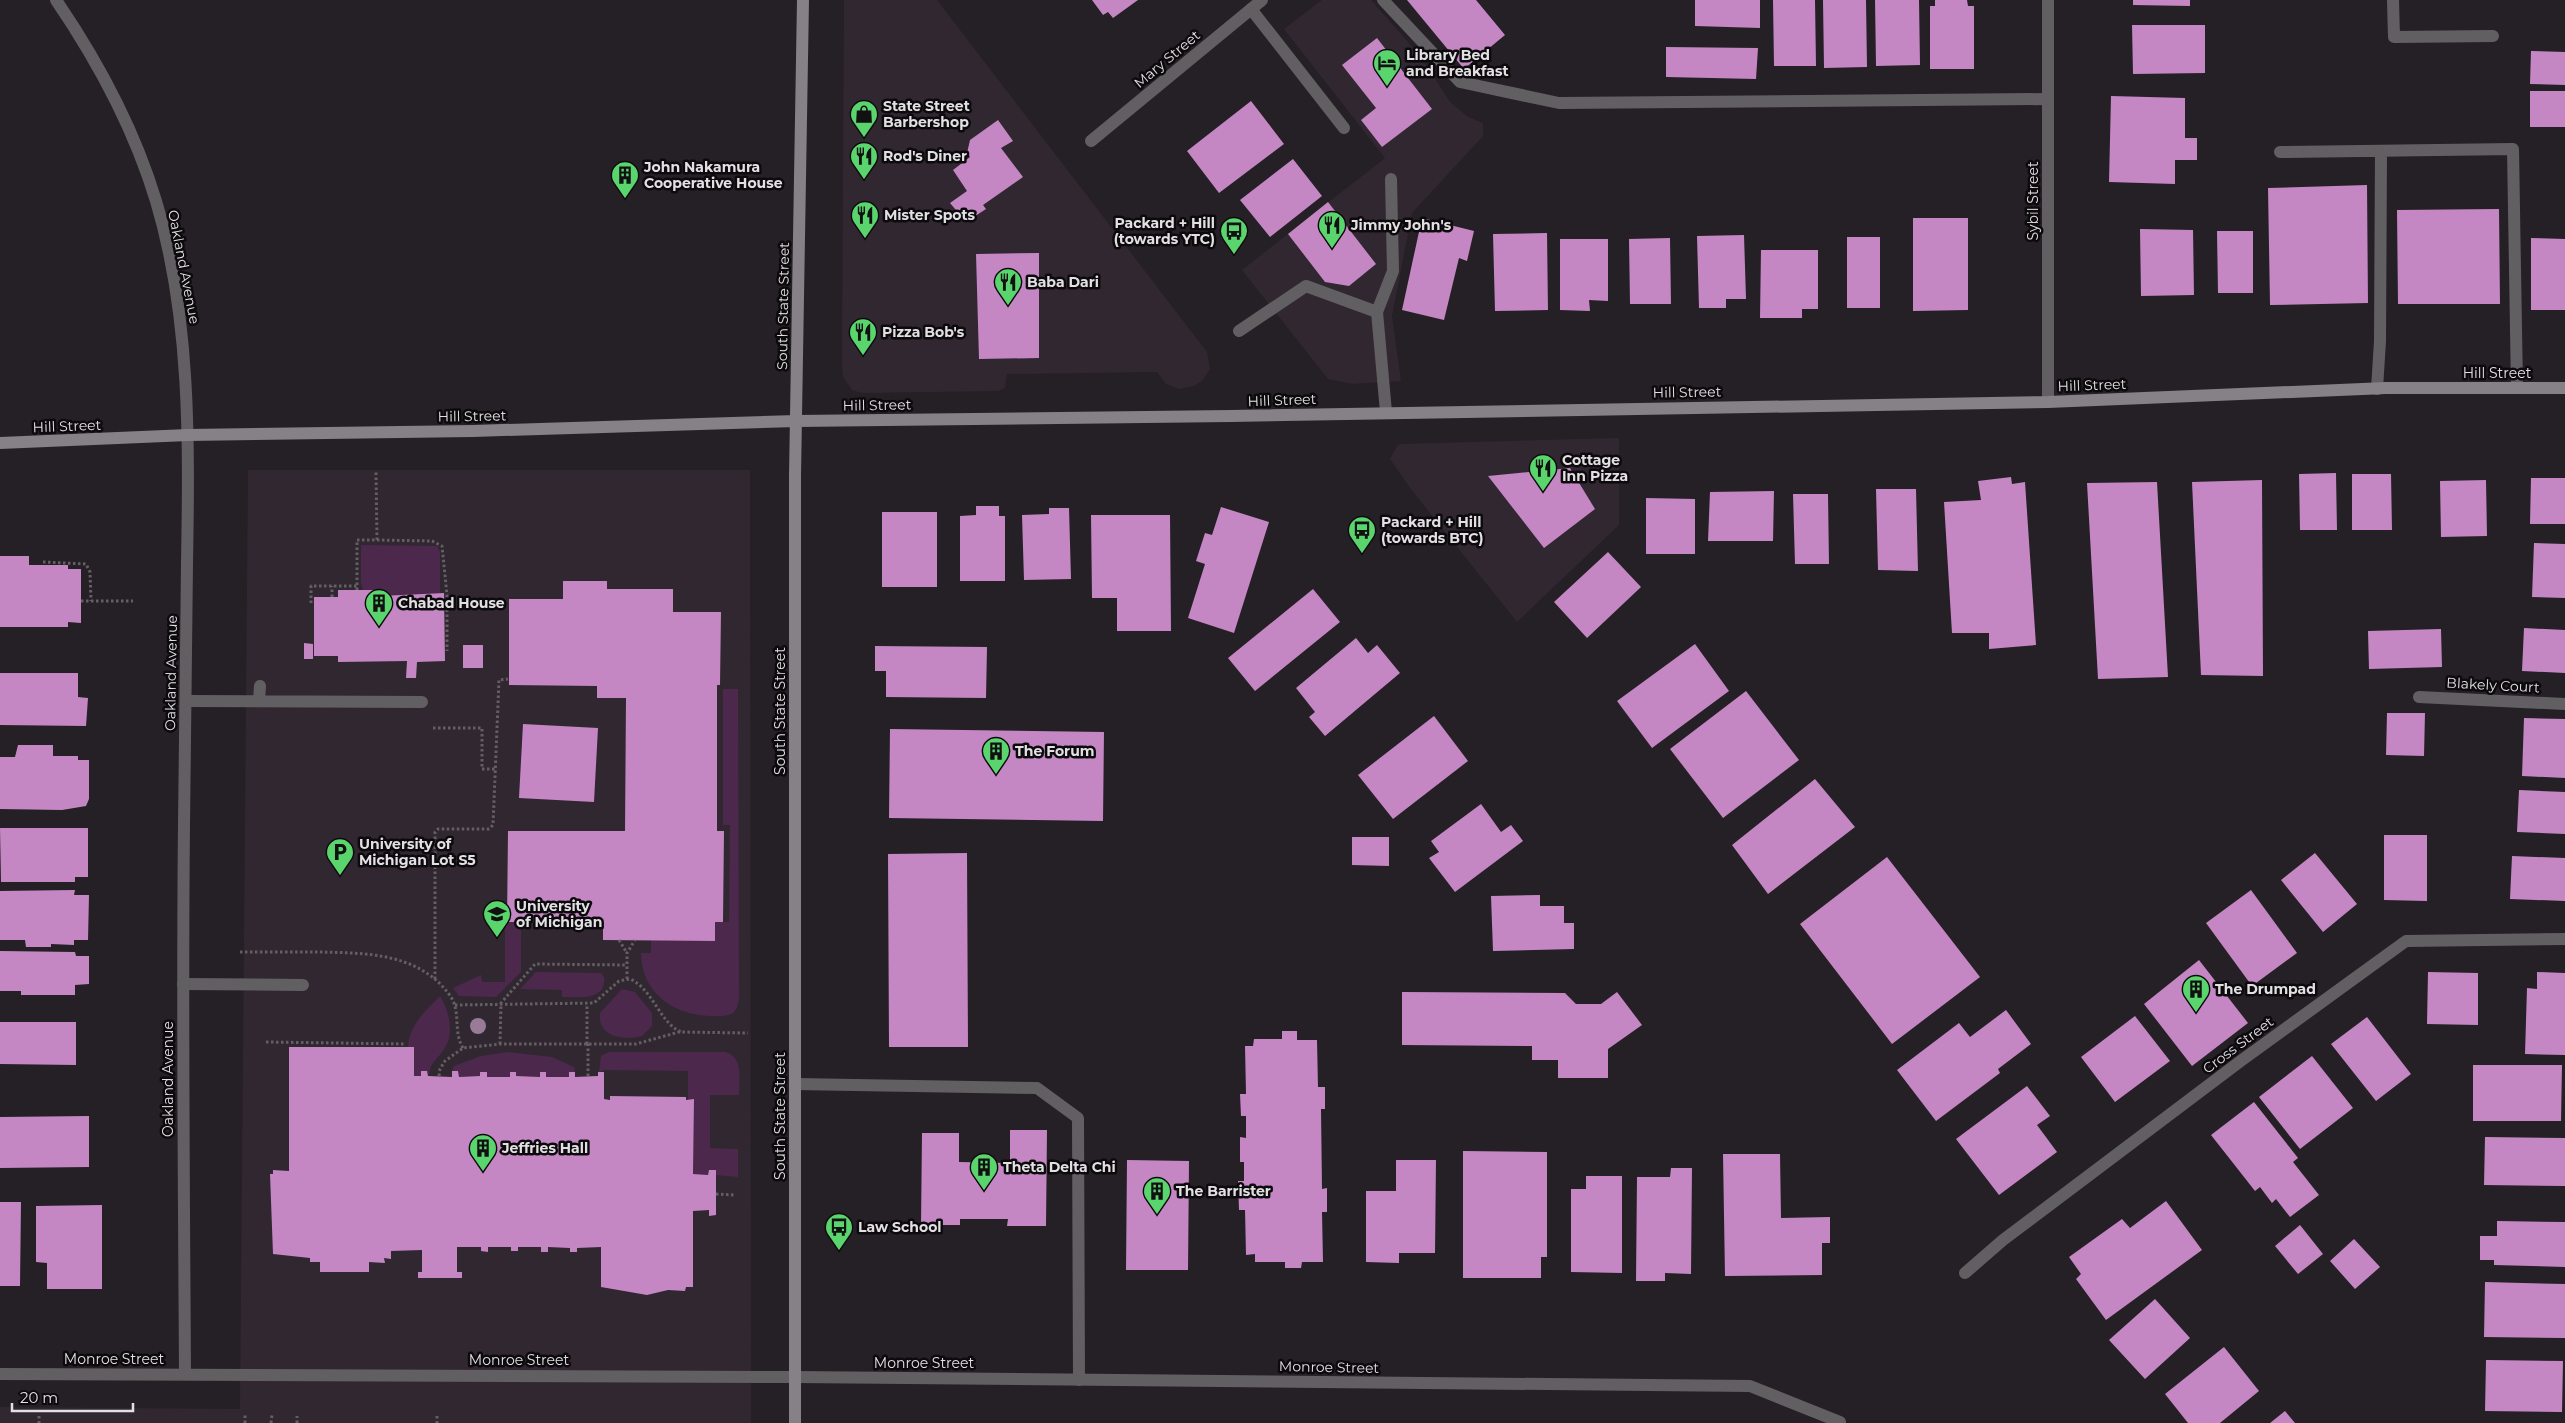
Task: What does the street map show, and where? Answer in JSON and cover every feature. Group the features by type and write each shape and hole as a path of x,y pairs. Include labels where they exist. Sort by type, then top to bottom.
{"street":[{"name":"Oakland Avenue","path":"56,0 82,38 115,95 139,152 156,202 181,321 188,436 183,984 185,1374"},
{"name":"South State Street","path":"795,1423 796,420 803,0"},
{"name":"Mary Street","path":"1091,141 1262,0"},
{"path":"1383,0 1460,82 1559,104 2048,99"},
{"name":"Sybil Street","path":"2048,0 2048,402"},
{"path":"2393,0 2394,37 2493,36"},
{"path":"1251,9 1344,128"},
{"path":"2280,152 2513,149 2517,388"},
{"path":"2377,389 2380,341 2381,151"},
{"path":"1386,412 1377,312 1393,272 1392,179"},
{"path":"1239,331 1306,286 1377,312"},
{"name":"Hill Street","path":"0,443 188,436 463,431 796,420 2048,402 2377,389 2565,388"},
{"path":"260,686 260,701"},
{"name":"Blakely Court","path":"2419,697 2565,704"},
{"path":"186,701 422,702"},
{"name":"Cross Street","path":"1964,1273 2003,1240 2242,1060 2406,941 2565,939"},
{"path":"183,984 303,985"},
{"path":"795,1084 1037,1088 1078,1118 1079,1380"},
{"name":"Monroe Street","path":"0,1374 795,1377 1750,1386 1840,1422"}],"path":[{"path":"376,472 377,540"},
{"path":"311,603 311,586 357,588 357,540 432,541 442,546 447,595 447,651"},
{"path":"42,562 86,564 90,572 91,601"},
{"path":"332,586 332,597"},
{"path":"81,601 133,601"},
{"path":"434,979 435,832 438,829 491,828 496,769 499,680 508,679"},
{"path":"424,728 482,728 482,769 496,769"},
{"path":"619,940 627,952"},
{"path":"627,979 627,952 635,940"},
{"path":"240,952 376,954 409,963 434,979 455,1005 457,1036 463,1048"},
{"path":"500,1044 501,1003 535,964 627,965"},
{"path":"455,1005 501,1003 587,1004 598,1001 619,981 627,979 639,984 673,1027 682,1032"},
{"path":"587,1004 588,1076"},
{"path":"439,1076 445,1061 463,1048 500,1044 636,1044 682,1032 748,1033"},
{"path":"266,1042 295,1045 406,1044"},
{"path":"716,1194 735,1195"},
{"path":"272,1415 272,1423"},
{"path":"39,1416 39,1423"},
{"path":"245,1416 245,1423"},
{"path":"297,1416 297,1423"},
{"path":"437,1416 437,1423"}],"shaded area":[{"path":"844,0 937,0 1207,352 1210,369 1203,380 1194,386 1179,389 1166,384 1157,372 1007,374 1005,388 998,391 862,393 852,390 843,377 842,366"},
{"path":"1322,0 1371,0 1421,57 1450,102 1468,117 1483,123 1483,136 1412,213 1392,316 1401,381 1352,384 1328,379 1242,270 1385,158 1284,29"},
{"path":"1619,438 1619,525 1517,622 1410,488 1390,459 1397,446 1401,444"},
{"name":"University of Michigan","path":"248,470 750,470 751,1423 0,1423 0,1407 240,1409"},
{"path":"361,545 437,546 440,552 440,593 379,596 379,590 363,590 361,583"},
{"path":"723,689 738,689 739,999 733,1013 725,1016 710,1016 696,1015 684,1011 662,999 653,990 647,979 642,967 641,953 651,953 651,940 715,941 715,922 729,922 730,825 723,825"},
{"path":"507,922 521,922 521,972 496,997 459,996 453,988 481,975 482,982 505,982 505,926"},
{"path":"536,972 601,973 604,982 602,989 598,993 587,997 562,997 562,990 520,989"},
{"path":"622,989 635,992 652,1013 652,1026 642,1036 627,1038 613,1035 607,1032 600,1021 600,1013"},
{"path":"440,996 448,1015 449,1037 441,1053 432,1064 429,1076 427,1072 422,1071 421,1076 414,1076 414,1047 408,1047 411,1032 419,1019"},
{"path":"508,1052 552,1057 574,1067 575,1072 569,1072 569,1077 546,1077 546,1072 540,1072 540,1077 516,1076 516,1072 510,1072 510,1077 487,1077 487,1072 481,1072 480,1076 459,1077 458,1071 452,1071 454,1066 481,1056"},
{"path":"609,1052 725,1052 731,1055 738,1064 739,1069 739,1095 710,1095 710,1148 738,1149 738,1177 716,1175 716,1170 709,1170 708,1175 693,1174 694,1099 688,1100 688,1071 604,1070 599,1072 601,1056"}],"building":[{"path":"1092,0 1138,0 1113,18 1108,12 1103,15"},
{"path":"1407,0 1476,0 1505,35 1464,69"},
{"path":"1695,0 1760,0 1760,28 1695,26"},
{"path":"1773,0 1815,0 1816,66 1774,66"},
{"path":"1823,0 1866,0 1867,67 1824,68"},
{"path":"1875,0 1919,0 1920,65 1876,66"},
{"path":"1935,0 1967,0 1968,6 1974,6 1974,69 1930,69 1930,6 1935,6"},
{"path":"2133,0 2190,0 2190,6 2133,5"},
{"path":"2132,25 2205,25 2205,73 2133,74"},
{"name":"Library Bed and Breakfast","path":"1377,38 1432,109 1382,147 1361,120 1376,108 1342,65"},
{"path":"1666,47 1758,48 1756,79 1666,77"},
{"path":"2531,51 2565,52 2565,85 2530,84"},
{"path":"2530,91 2565,91 2565,127 2530,127"},
{"path":"2111,96 2185,98 2185,138 2197,138 2197,160 2175,160 2175,184 2109,182"},
{"path":"1251,101 1284,144 1219,193 1187,151"},
{"path":"998,120 1013,141 1001,148 1023,177 983,205 986,209 966,222 950,203 967,191 953,170 970,157 967,153 970,140"},
{"path":"1293,159 1322,196 1270,237 1240,200"},
{"path":"2367,185 2368,303 2270,305 2268,188"},
{"name":"Jimmy John's","path":"1328,202 1376,264 1349,286 1325,282 1288,234"},
{"path":"2499,209 2500,304 2398,304 2397,210"},
{"path":"1422,218 1474,231 1467,261 1459,258 1444,320 1402,310"},
{"path":"1913,218 1968,218 1968,310 1913,311"},
{"path":"2140,229 2193,230 2194,295 2141,296"},
{"path":"2217,231 2253,231 2253,293 2218,293"},
{"path":"1547,233 1548,310 1495,311 1493,234"},
{"path":"1744,235 1746,299 1726,299 1726,308 1699,308 1697,236"},
{"path":"1847,237 1880,237 1880,308 1847,308"},
{"path":"1670,238 1671,304 1630,304 1629,239"},
{"path":"2531,238 2565,239 2565,310 2531,310"},
{"path":"1560,239 1608,239 1608,301 1589,300 1590,311 1560,310"},
{"path":"1761,250 1818,250 1818,309 1802,309 1802,318 1760,318"},
{"name":"Baba Dari","path":"1039,253 1039,358 979,359 976,254"},
{"name":"Cottage Inn Pizza","path":"1570,468 1595,509 1544,548 1488,476"},
{"path":"2336,473 2337,530 2300,530 2299,474"},
{"path":"2352,474 2391,474 2392,530 2352,530"},
{"path":"2011,477 2012,484 2025,482 2036,645 1989,649 1989,633 1952,633 1944,502 1981,500 1978,481"},
{"path":"2531,478 2565,478 2565,524 2530,524"},
{"path":"2262,480 2263,676 2201,675 2192,482"},
{"path":"2486,480 2487,536 2441,537 2440,481"},
{"path":"2157,482 2168,677 2098,679 2087,483"},
{"path":"1876,489 1916,489 1918,571 1878,570"},
{"path":"1774,491 1773,541 1708,541 1710,492"},
{"path":"1793,494 1828,494 1829,564 1795,564"},
{"path":"1646,498 1695,499 1695,554 1646,554"},
{"path":"976,506 999,506 999,516 1005,516 1005,581 960,581 960,516 976,515"},
{"path":"1221,507 1269,522 1234,633 1188,618 1205,564 1196,561 1205,533 1212,535"},
{"path":"1049,508 1069,508 1071,579 1024,580 1022,515 1049,514"},
{"path":"882,512 937,512 937,587 882,587"},
{"path":"1091,515 1170,515 1171,631 1117,631 1117,598 1092,598"},
{"path":"2534,543 2565,544 2565,598 2532,597"},
{"path":"1608,552 1641,587 1587,638 1554,602"},
{"path":"0,556 29,556 29,565 68,565 68,569 81,569 81,623 68,622 68,627 0,627"},
{"path":"563,581 607,581 607,589 673,589 673,612 721,612 720,685 717,685 717,831 724,831 723,922 715,922 715,941 603,940 603,922 507,922 508,831 625,831 626,698 597,698 597,686 509,685 509,599 563,599"},
{"path":"1313,589 1340,622 1255,691 1228,658"},
{"name":"Chabad House","path":"338,590 379,590 379,596 444,593 445,661 417,662 416,678 406,678 407,661 338,662 338,656 314,656 314,597 338,597"},
{"path":"2524,628 2565,630 2565,673 2522,671"},
{"path":"2441,629 2442,667 2369,669 2368,631"},
{"path":"1356,638 1368,653 1377,645 1400,673 1325,736 1309,717 1315,712 1296,688"},
{"path":"304,643 313,644 313,659 304,659"},
{"path":"1695,644 1729,691 1652,748 1617,701"},
{"path":"463,645 483,645 483,668 463,668"},
{"path":"875,646 987,647 986,698 886,697 886,671 875,671"},
{"path":"0,673 78,673 78,697 88,698 86,726 0,725"},
{"path":"1746,691 1799,760 1723,818 1670,749"},
{"path":"2387,713 2425,713 2424,756 2386,755"},
{"path":"1434,716 1468,761 1393,819 1358,775"},
{"path":"2524,718 2565,719 2565,778 2522,776"},
{"path":"523,724 598,728 594,802 519,798"},
{"name":"The Forum","path":"890,729 1104,732 1103,821 889,818"},
{"path":"18,745 53,745 53,756 78,756 78,760 89,760 89,799 86,806 62,810 0,809 0,757 15,757"},
{"path":"1815,779 1855,827 1768,894 1732,845"},
{"path":"2519,790 2565,792 2565,834 2517,832"},
{"path":"1481,804 1501,832 1511,825 1523,841 1455,892 1429,858 1439,852 1431,841"},
{"path":"0,828 88,828 88,877 75,877 75,882 1,882"},
{"path":"2384,835 2427,835 2427,901 2384,900"},
{"path":"1352,837 1389,837 1389,866 1352,865"},
{"path":"967,853 968,1047 889,1047 888,854"},
{"path":"2315,853 2357,904 2323,932 2281,880"},
{"path":"2512,856 2565,858 2565,901 2510,899"},
{"path":"1887,857 1980,977 1892,1044 1800,924"},
{"path":"75,890 74,895 89,895 88,940 74,940 74,945 51,944 51,947 26,947 25,940 0,940 0,891"},
{"path":"2251,890 2297,953 2252,986 2206,923"},
{"path":"1540,895 1540,906 1564,906 1564,923 1574,923 1574,949 1493,951 1491,896"},
{"path":"0,951 75,952 76,956 89,956 89,984 75,985 75,995 21,995 21,991 0,991"},
{"name":"The Drumpad","path":"2199,960 2248,1023 2192,1066 2144,1004"},
{"path":"2428,972 2478,973 2478,1025 2427,1024"},
{"path":"2537,972 2565,973 2565,1055 2525,1054 2527,988 2537,989"},
{"path":"1402,992 1565,993 1576,1004 1601,1004 1617,992 1642,1025 1608,1049 1608,1078 1558,1078 1558,1060 1532,1060 1532,1046 1402,1045"},
{"path":"2006,1010 2031,1044 1998,1069 2000,1073 1936,1121 1897,1070 1959,1023 1970,1037"},
{"path":"2135,1016 2170,1061 2115,1102 2081,1057"},
{"path":"2367,1017 2411,1074 2376,1101 2331,1044"},
{"path":"0,1022 76,1022 76,1065 0,1064"},
{"path":"1282,1031 1297,1031 1297,1040 1317,1040 1318,1087 1325,1087 1325,1109 1321,1109 1322,1189 1327,1188 1327,1212 1322,1212 1323,1262 1302,1262 1301,1268 1285,1268 1285,1262 1255,1262 1255,1254 1246,1255 1245,1210 1239,1210 1238,1181 1244,1181 1244,1162 1240,1162 1240,1137 1246,1138 1246,1116 1241,1116 1240,1094 1246,1094 1245,1046 1253,1046 1254,1039 1282,1039"},
{"name":"Jeffries Hall","path":"289,1047 414,1047 414,1076 421,1076 421,1071 427,1071 428,1076 452,1077 452,1071 458,1071 459,1077 480,1076 480,1072 487,1072 487,1077 510,1077 510,1072 516,1072 516,1076 540,1077 540,1072 546,1072 546,1077 569,1077 569,1072 575,1072 575,1077 598,1076 598,1072 604,1072 604,1099 610,1100 610,1096 686,1097 686,1100 694,1099 693,1174 708,1175 709,1170 716,1170 716,1215 709,1216 709,1210 693,1211 693,1287 686,1287 685,1291 668,1290 647,1295 601,1287 601,1247 577,1248 577,1252 570,1252 570,1248 548,1247 548,1252 541,1252 541,1247 518,1247 518,1251 511,1251 511,1247 488,1247 488,1252 481,1251 481,1247 457,1247 457,1272 462,1272 462,1278 418,1278 418,1272 422,1272 422,1250 391,1251 391,1259 384,1258 385,1263 369,1262 369,1272 320,1272 320,1262 310,1262 310,1258 273,1254 270,1174 273,1174 273,1170 289,1171"},
{"path":"2312,1056 2353,1108 2300,1149 2259,1097"},
{"path":"2473,1065 2562,1065 2561,1121 2473,1121"},
{"path":"2027,1086 2050,1116 2037,1125 2057,1152 1999,1195 1956,1139"},
{"path":"2254,1102 2298,1158 2293,1162 2319,1195 2290,1217 2276,1199 2272,1203 2260,1187 2255,1191 2211,1135"},
{"path":"89,1116 89,1167 0,1168 0,1117"},
{"name":"Theta Delta Chi","path":"1010,1130 1047,1130 1046,1226 1007,1226 1008,1219 960,1219 960,1225 921,1225 922,1133 959,1133 959,1162 1010,1163"},
{"path":"2485,1137 2565,1138 2565,1186 2484,1185"},
{"path":"1463,1151 1547,1152 1547,1257 1541,1257 1541,1278 1463,1278"},
{"path":"1723,1154 1780,1154 1781,1218 1830,1217 1830,1243 1822,1243 1822,1275 1725,1276"},
{"name":"The Barrister","path":"1127,1160 1189,1161 1188,1270 1126,1270"},
{"path":"1396,1160 1436,1160 1435,1253 1399,1253 1399,1263 1366,1262 1366,1191 1396,1191"},
{"path":"1671,1168 1692,1168 1691,1274 1665,1273 1665,1281 1636,1281 1637,1177 1670,1177"},
{"path":"1586,1176 1622,1176 1622,1273 1571,1272 1571,1189 1586,1189"},
{"path":"2166,1201 2202,1250 2106,1320 2076,1279 2081,1274 2069,1257 2122,1219 2130,1228"},
{"path":"0,1202 21,1202 20,1286 0,1286"},
{"path":"102,1205 102,1289 47,1289 47,1263 36,1262 36,1206"},
{"path":"2497,1221 2565,1222 2565,1267 2494,1265 2494,1260 2480,1260 2480,1236 2497,1236"},
{"path":"2300,1225 2323,1254 2298,1274 2275,1246"},
{"path":"2354,1239 2380,1267 2355,1289 2330,1261"},
{"path":"2485,1282 2565,1284 2565,1338 2484,1337"},
{"path":"2155,1299 2190,1338 2145,1379 2109,1340"},
{"path":"2224,1347 2259,1391 2220,1423 2188,1423 2165,1394"},
{"path":"2486,1360 2563,1361 2562,1412 2485,1411"},
{"path":"2285,1411 2295,1423 2270,1423"}],"place":[{"name":"Library Bed and Breakfast","path":"1387,87"},
{"name":"State Street Barbershop","path":"864,138"},
{"name":"Rod's Diner","path":"864,180"},
{"name":"John Nakamura Cooperative House","path":"625,199"},
{"name":"Mister Spots","path":"865,239"},
{"name":"Jimmy John's","path":"1332,249"},
{"name":"Packard + Hill (towards YTC)","path":"1234,255"},
{"name":"Baba Dari","path":"1008,306"},
{"name":"Pizza Bob's","path":"863,356"},
{"name":"Cottage Inn Pizza","path":"1543,492"},
{"name":"Packard + Hill (towards BTC)","path":"1362,554"},
{"name":"Chabad House","path":"379,627"},
{"name":"The Forum","path":"996,775"},
{"name":"University of Michigan Lot S5","path":"340,876"},
{"name":"University of Michigan","path":"497,938"},
{"name":"The Drumpad","path":"2196,1013"},
{"name":"Jeffries Hall","path":"483,1172"},
{"name":"Theta Delta Chi","path":"984,1191"},
{"name":"The Barrister","path":"1157,1215"},
{"name":"Law School","path":"839,1251"}]}
